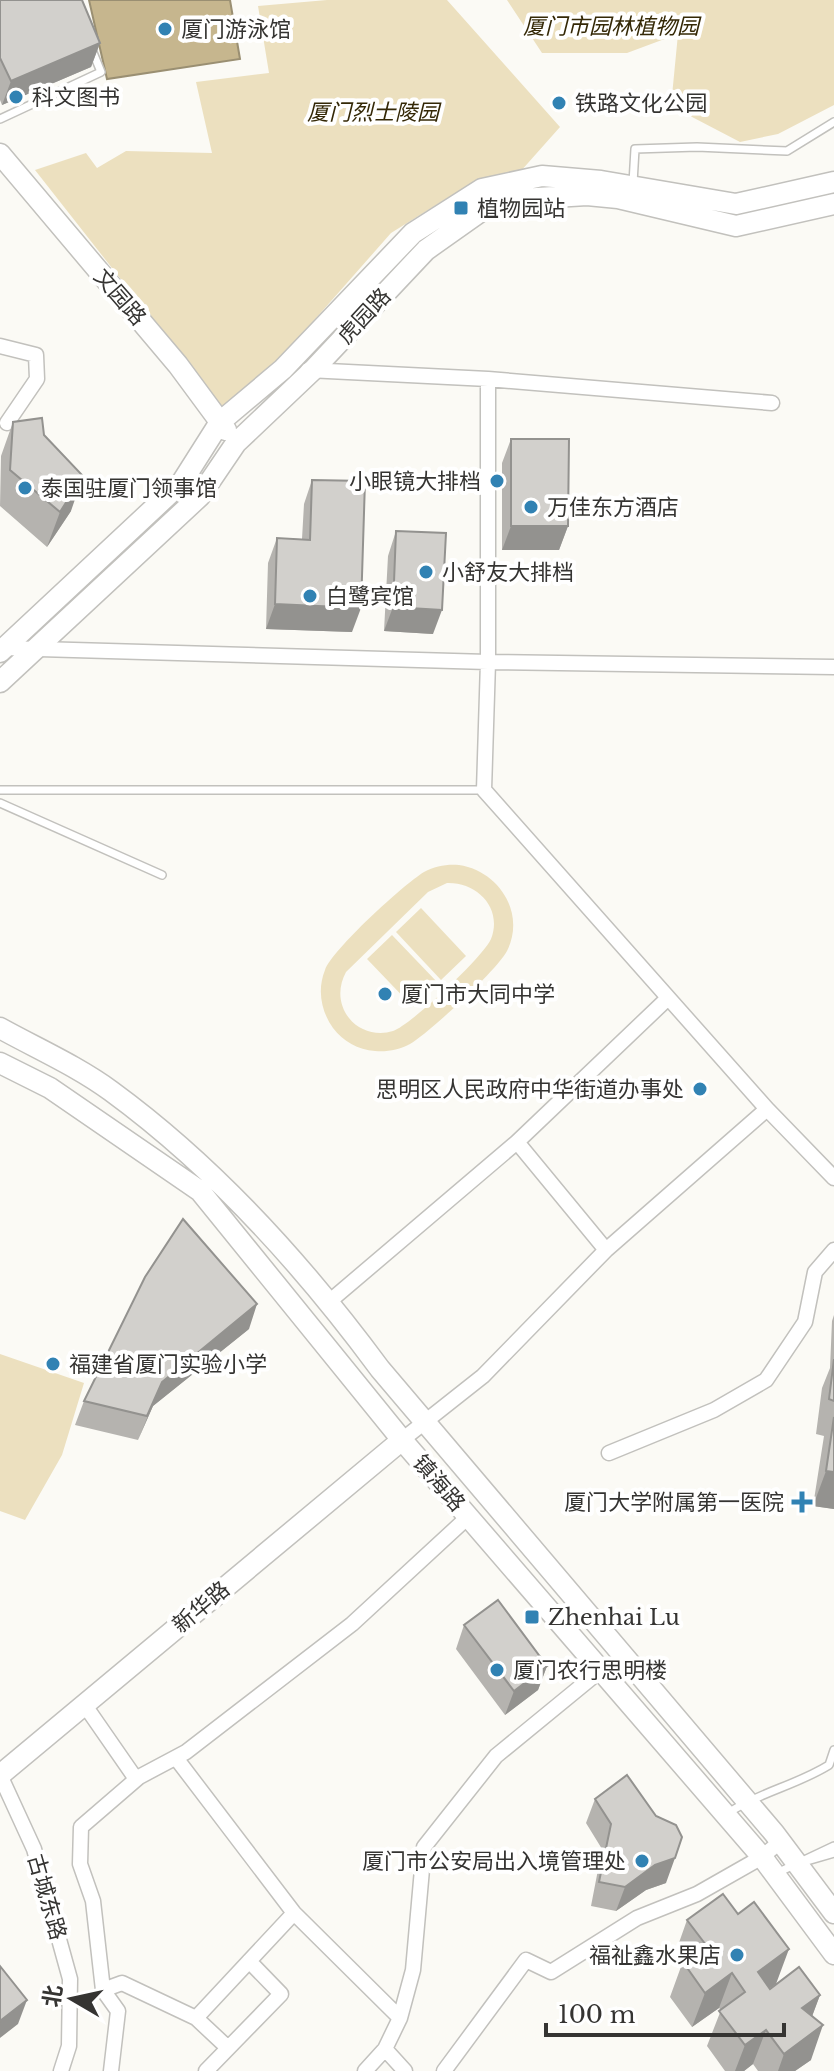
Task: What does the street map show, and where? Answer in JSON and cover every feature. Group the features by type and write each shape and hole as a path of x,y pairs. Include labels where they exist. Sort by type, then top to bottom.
{"main road":[{"name":"文园路","path":"0,154 178,365 236,443"},
{"name":"虎园路","path":"2,650 182,482 220,422 283,369 413,233 482,189 542,176 601,181 736,204 834,182"},
{"name":"虎园路","path":"0,682 200,496 236,443 313,370 426,250 481,211 521,199 587,195 618,198 736,226 834,204"},
{"name":"镇海路","path":"0,1028 108,1089 191,1153 330,1301 380,1369 781,1841 834,1913"},
{"name":"镇海路","path":"0,1063 50,1088 200,1191 402,1440 762,1857 834,1954"},
{"name":"新华路","path":"0,1775 402,1440"}],"street":[{"path":"0,346 36,355 37,379 7,423"},
{"path":"283,369 488,379 772,403"},
{"path":"488,379 488,662 484,790 767,1109 834,1178"},
{"path":"2,650 834,667"},
{"path":"330,1301 517,1142 668,998"},
{"path":"402,1440 483,1376 606,1250 767,1109"},
{"path":"517,1142 606,1250"},
{"path":"609,1453 714,1410 766,1380 805,1322 815,1272 834,1250"},
{"path":"111,2071 118,2011 103,1990 93,1901 80,1864 81,1827 136,1779 176,1758 352,1624 468,1517"},
{"path":"365,2071 385,2049 400,2018 413,1970 424,1847 496,1756 601,1670"},
{"path":"84,1704 136,1779"},
{"path":"176,1758 294,1913 400,2018"},
{"name":"古城东路","path":"0,1775 34,1849 70,1979 69,2046 61,2071"},
{"path":"444,2071 526,1960 551,1972 637,1918 697,1894 762,1857 781,1841"},
{"path":"196,2018 294,1913"},
{"path":"206,2071 281,1994 249,1961"},
{"path":"103,1990 122,1983 196,2018 228,2048"},
{"path":"385,2049 405,2071"}],"lane":[{"path":"0,119 101,72 89,43"},
{"path":"633,188 635,149 697,147 787,151 834,122"},
{"path":"0,790 484,790"},
{"path":"0,803 162,875"},
{"path":"726,1815 766,1790 798,1784 829,1765 834,1750"},
{"path":"775,1874 834,1846"},
{"path":"797,1862 834,1853"}],"green space":[{"name":"厦门烈士陵园","path":"327,0 447,0 560,127 520,172 449,197 391,233 229,417 35,170 86,153 97,168 126,151 212,153 196,82 269,73 258,6"},
{"name":"厦门市园林植物园","path":"507,0 834,0 834,105 778,134 740,142 671,106 678,34 627,53 542,53"},
{"path":"459,865 486,876 505,896 513,922 507,951 462,1000 410,1044 379,1051 363,1049 346,1041 333,1028 322,1000 323,978 331,960 354,933 414,879 428,870","holes":["447,883 477,892 490,907 494,928 485,948 446,990 402,1026 381,1033 358,1026 345,1013 341,1001 346,972 428,892"]},
{"path":"421,908 466,956 441,980 396,932"},
{"path":"392,935 438,983 413,1007 367,959"},
{"path":"0,1354 84,1383 62,1455 25,1520 0,1511"}],"shaded area":[{"name":"厦门游泳馆","path":"89,0 230,0 240,59 107,79"}],"building":[{"path":"0,0 82,0 100,43 11,81 0,58"},
{"path":"42,418 44,435 83,476 60,512 10,470 13,422"},
{"name":"万佳东方酒店","path":"511,439 569,439 568,526 511,526"},
{"name":"白鹭宾馆","path":"312,480 365,481 361,608 275,604 277,538 310,540"},
{"path":"396,531 446,533 442,610 393,607"},
{"path":"183,1219 257,1304 162,1382 147,1416 84,1401 145,1277"},
{"path":"834,1359 834,1401 829,1399"},
{"path":"834,1417 834,1472 826,1471"},
{"path":"498,1600 547,1666 514,1691 464,1625"},
{"path":"627,1775 656,1816 676,1825 682,1837 675,1858 655,1865 625,1887 599,1882 611,1824 595,1799"},
{"path":"723,1894 738,1914 754,1902 789,1949 758,1972 770,1989 799,1967 820,1995 802,2008 823,2025 784,2054 766,2030 745,2045 719,2011 745,1992 732,1973 705,1993 683,1962 706,1945 687,1920"},
{"path":"0,1966 27,2000 0,2021"}],"place":[{"name":"厦门游泳馆","path":"165,29"},
{"name":"科文图书","path":"16,97"},
{"name":"铁路文化公园","path":"559,103"},
{"name":"植物园站","path":"461,208"},
{"name":"小眼镜大排档","path":"497,481"},
{"name":"泰国驻厦门领事馆","path":"25,488"},
{"name":"万佳东方酒店","path":"531,507"},
{"name":"小舒友大排档","path":"426,572"},
{"name":"白鹭宾馆","path":"310,596"},
{"name":"厦门市大同中学","path":"385,994"},
{"name":"思明区人民政府中华街道办事处","path":"700,1089"},
{"name":"福建省厦门实验小学","path":"53,1364"},
{"name":"厦门大学附属第一医院","path":"802,1502"},
{"name":"Zhenhai Lu","path":"532,1617"},
{"name":"厦门农行思明楼","path":"497,1670"},
{"name":"厦门市公安局出入境管理处","path":"642,1861"},
{"name":"福祉鑫水果店","path":"737,1955"}]}
